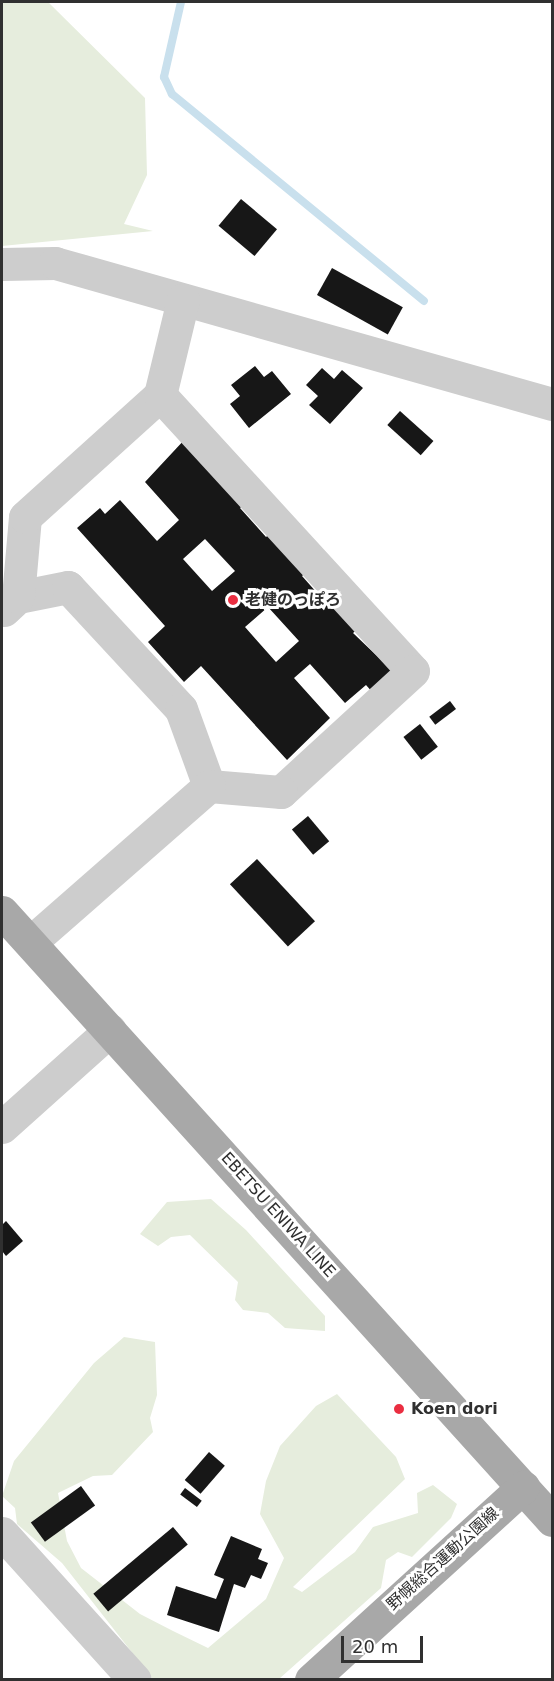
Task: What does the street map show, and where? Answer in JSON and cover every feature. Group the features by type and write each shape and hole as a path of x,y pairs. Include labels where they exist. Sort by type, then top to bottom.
{"main road":[{"name":"EBETSU ENIWA LINE","path":"2,912 552,1520"},
{"name":"野幌総合運動公園線","path":"311,1680 523,1487"}],"street":[{"path":"2,264 55,263 552,404"},
{"path":"183,300 160,394 25,517 10,604 68,587 181,709 209,786"},
{"path":"31,942 209,786 281,792 413,671 160,394"},
{"path":"2,1127 110,1030"},
{"path":"2,1533 135,1680"}],"green space":[{"path":"2,2 48,2 145,98 147,175 124,224 153,231 2,246"},
{"path":"211,1199 246,1230 325,1316 325,1331 285,1328 268,1313 243,1310 235,1300 238,1282 190,1235 171,1237 158,1246 140,1234 167,1202"},
{"path":"124,1337 155,1342 157,1395 150,1418 153,1432 112,1475 93,1476 58,1493 67,1541 81,1568 140,1614 173,1631 208,1648 266,1599 284,1558 260,1514 266,1481 280,1446 316,1406 337,1394 396,1457 405,1479 293,1587 302,1592 355,1552 373,1527 418,1513 417,1493 433,1485 457,1504 451,1518 412,1557 398,1552 386,1560 381,1588 279,1679 152,1678 62,1563 17,1524 15,1508 2,1496 14,1461 94,1363"}],"building":[{"path":"241,199 277,229 255,256 219,226"},
{"path":"332,268 403,307 388,334 317,295"},
{"path":"255,366 264,377 272,371 291,394 249,428 230,404 240,396 231,385"},
{"path":"322,368 334,379 342,370 363,388 330,424 309,405 318,396 306,385"},
{"path":"400,411 433,441 421,455 387,425"},
{"name":"老健のっぽろ","path":"186,438 247,502 240,508 266,537 274,530 309,570 302,576 326,603 333,597 360,627 353,633 397,675 374,694 366,685 345,703 310,664 294,678 330,718 287,760 201,666 184,682 148,642 165,626 77,528 100,508 105,514 120,500 157,541 179,520 145,482","holes":["205,539 235,571 212,591 183,559","268,607 299,641 276,662 245,627"]},
{"path":"450,701 456,709 435,725 429,717"},
{"path":"420,724 438,747 421,760 403,737"},
{"path":"308,816 329,841 313,855 292,829"},
{"path":"257,859 315,921 288,946 230,884"},
{"path":"6,1221 23,1241 6,1256 2,1251 2,1225"},
{"path":"209,1452 225,1466 201,1494 185,1480"},
{"path":"81,1486 95,1505 45,1542 31,1522"},
{"path":"185,1488 202,1501 197,1507 180,1494"},
{"path":"173,1527 188,1545 108,1611 93,1594"},
{"path":"231,1536 262,1549 258,1559 268,1563 261,1579 251,1575 245,1588 234,1584 219,1632 167,1615 176,1586 216,1599 224,1579 214,1575"}],"waterway":[{"path":"181,2 164,77 172,94 424,301"}],"place":[{"name":"老健のっぽろ","path":"233,600"},
{"name":"Koen dori","path":"399,1409"}]}
